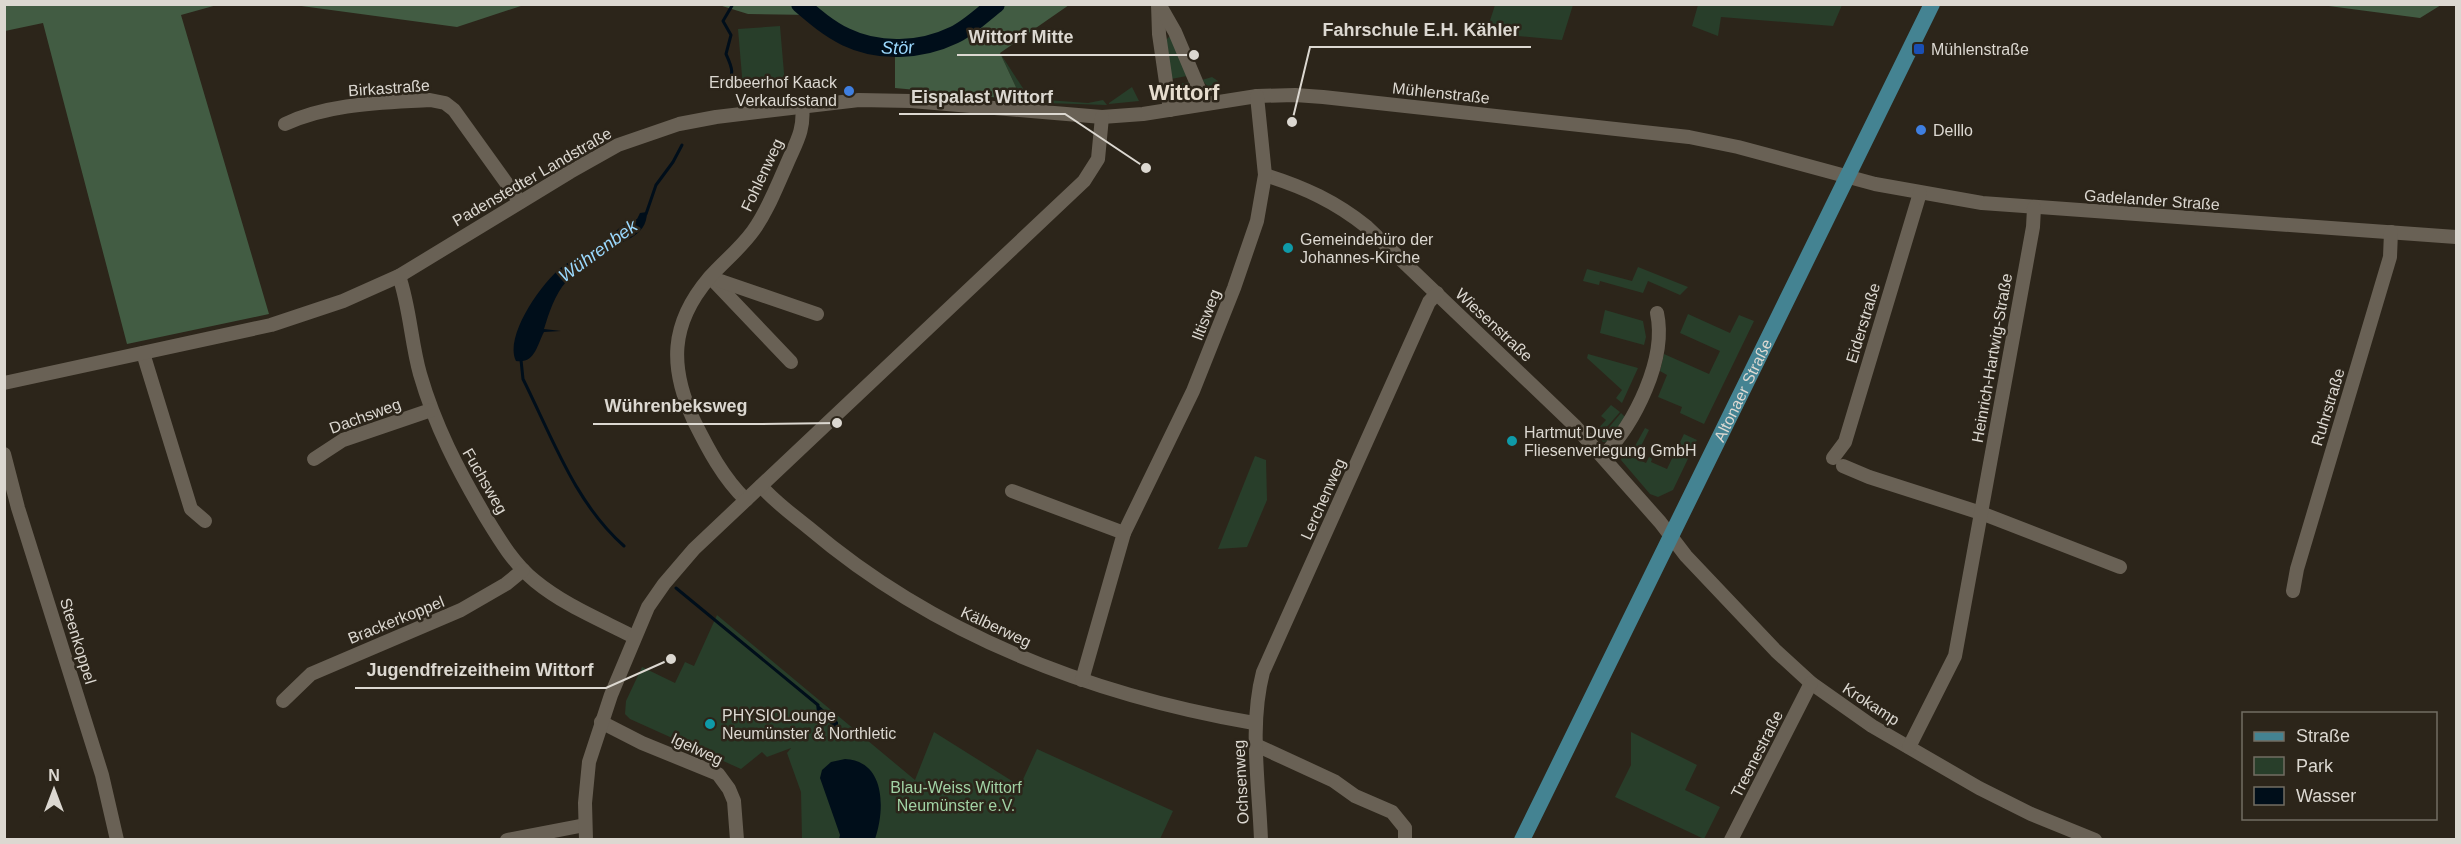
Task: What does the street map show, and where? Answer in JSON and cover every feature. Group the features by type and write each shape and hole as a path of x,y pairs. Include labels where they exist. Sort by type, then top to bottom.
{"main road":[{"name":"Altonaer Straße","path":"1522,840 1932,4"}],"street":[{"path":"1158,4 1175,32 1205,103"},
{"path":"1158,4 1159,34 1170,110"},
{"name":"Mühlenstraße","path":"1170,110 1257,96 1323,97 1689,137 1738,147 1848,176"},
{"name":"Iltisweg","path":"1083,680 1124,533 1163,456 1200,374 1257,221 1265,176 1257,96"},
{"name":"Padenstedter Landstraße","path":"4,382 271,324 308,314 352,297 399,276 612,148 653,131 707,119 859,100 911,101 1102,117 1170,110"},
{"name":"Birkastraße","path":"285,124 305,114 323,110 440,101 454,110 520,202"},
{"name":"Fohlenweg","path":"746,500 732,486 705,443 684,396 677,365 676,344 682,320 689,306 710,277 744,243 767,209 803,128 802,106"},
{"path":"586,840 586,786 600,722 634,637 648,607 664,584 694,549 1084,181 1098,159 1102,117"},
{"name":"Wiesenstraße","path":"1265,176 1318,194 1348,212 1562,412 1603,456 1671,537"},
{"name":"Gadelander Straße","path":"1848,176 1920,193 1982,203 2457,237"},
{"name":"Eiderstraße","path":"1920,193 1838,462 1869,477 1981,513"},
{"name":"Heinrich-Hartwig-Straße","path":"1909,747 1955,656 2033,227 2034,208"},
{"name":"Ruhrstraße","path":"2293,591 2300,560 2390,257 2391,232"},
{"name":"Fuchsweg","path":"399,276 406,299 419,371 431,410 464,480 502,544 523,570 561,600 634,637"},
{"path":"710,277 817,314"},
{"path":"710,277 791,362"},
{"name":"Lerchenweg","path":"1254,723 1263,672 1429,302 1437,293"},
{"path":"1603,456 1620,436 1646,386 1660,336 1657,314"},
{"path":"143,352 191,509 205,521"},
{"name":"Dachsweg","path":"314,459 343,440 431,410"},
{"name":"Steenkoppel","path":"4,454 18,508 102,776 117,840"},
{"name":"Kälberweg","path":"761,486 838,553 886,586 944,620 994,645 1083,680 1183,709 1254,723"},
{"path":"1012,491 1124,533"},
{"path":"1981,513 2120,567"},
{"name":"Krokamp","path":"1671,537 1686,556 1763,637 1811,683 1840,705 2005,801 2096,840"},
{"name":"Brackerkoppel","path":"283,701 311,674 461,610 506,584 523,570"},
{"name":"Treenestraße","path":"1731,840 1811,683"},
{"name":"Igelweg","path":"600,722 642,743 718,774 729,789 734,801 737,840"},
{"name":"Ochsenweg","path":"1254,723 1261,840"},
{"path":"1256,745 1334,781 1355,796 1392,812 1404,828 1405,840"},
{"path":"507,840 585,825"}],"green space":[{"path":"1069,4 1000,53 1022,100 895,88 895,48 863,44 845,37 813,15 748,14 719,5"},
{"path":"1495,4 1573,5 1562,40 1486,33"},
{"path":"1698,4 1842,5 1833,26 1721,17 1718,36 1692,26"},
{"path":"2441,4 2420,18 2321,5"},
{"path":"4,5 217,5 181,15 269,314 127,344 43,23 5,31"},
{"path":"294,5 524,5 457,27"},
{"path":"780,26 785,85 743,88 738,29"},
{"path":"1170,36 1187,76 1171,79 1166,40"},
{"path":"1000,53 1028,96 1034,91 1033,101 1022,100"},
{"path":"1212,77 1218,81 1219,91 1209,88 1202,80"},
{"path":"1189,82 1190,88 1186,94 1180,95 1173,90 1173,85"},
{"path":"1132,87 1139,101 1109,104 1109,103"},
{"path":"1046,100 1088,103 1103,100 1107,105 1046,103"},
{"path":"1638,267 1688,287 1680,295 1648,281 1643,293 1600,281 1599,285 1583,281 1587,269 1632,281"},
{"path":"1605,310 1643,321 1646,337 1644,345 1600,333"},
{"path":"1688,314 1730,333 1739,315 1754,321 1704,424 1680,413 1682,407 1658,397 1667,375 1660,371 1664,354 1709,374 1720,351 1680,333"},
{"path":"1588,354 1638,368 1622,403 1616,398 1622,390 1587,358"},
{"path":"1611,405 1620,412 1598,437 1594,433 1606,420 1601,416"},
{"path":"1621,413 1625,417 1610,441 1603,442 1600,438"},
{"path":"1645,428 1649,430 1635,458 1646,463 1649,457 1652,459 1651,462 1667,469 1684,434 1697,440 1673,490 1658,497 1650,494 1621,460 1623,452 1630,455"},
{"path":"1255,456 1266,460 1267,500 1247,547 1218,549"},
{"name":"Blau-Weiss Wittorf Neumünster e.V.","path":"717,615 915,780 934,732 1020,786 1037,749 1173,811 1160,839 802,839 801,792 787,753 791,748 767,757 762,752 741,769 630,719 625,714 626,701 642,667 675,683 685,662 694,666"},
{"path":"1631,732 1697,765 1685,790 1720,807 1704,839 1615,797 1631,765"}],"water":[{"path":"647,212 646,221 638,233 602,252 566,282 550,310 544,329 561,331 544,332 531,357 527,360 516,361 515,337 528,308 548,281 566,264 596,254 619,229 637,219 640,213"},
{"path":"816,703 838,722 838,734 836,728 817,713"},
{"path":"845,759 858,762 868,768 875,778 881,801 875,839 839,839 840,835 820,778 822,770 831,762"}],"waterway":[{"name":"Wührenbek","path":"724,87 732,71 726,54 731,35 723,21 733,4"},
{"name":"Stör","path":"800,4 816,18 846,37 886,48 914,47 954,35 996,4"},
{"name":"Wührenbek","path":"646,214 656,185 682,145"},
{"name":"Wührenbek","path":"521,360 523,379 578,490 607,529 624,546"},
{"name":"Wührenbek","path":"676,588 818,705"}],"place":[{"name":"Mühlenstraße","path":"1919,49"},
{"name":"Wittorf Mitte","path":"1194,55"},
{"name":"Erdbeerhof Kaack Verkaufsstand","path":"849,91"},
{"name":"Fahrschule E.H. Kähler","path":"1292,122"},
{"name":"Delllo","path":"1921,130"},
{"name":"Eispalast Wittorf","path":"1146,168"},
{"name":"Gemeindebüro der Johannes-Kirche","path":"1288,248"},
{"name":"Wührenbeksweg","path":"837,423"},
{"name":"Hartmut Duve Fliesenverlegung GmbH","path":"1512,441"},
{"name":"Jugendfreizeitheim Wittorf","path":"671,659"},
{"name":"PHYSIOLounge Neumünster & Northletic","path":"710,724"}],"district":[{"name":"Wittorf","path":"1184,92"}]}
